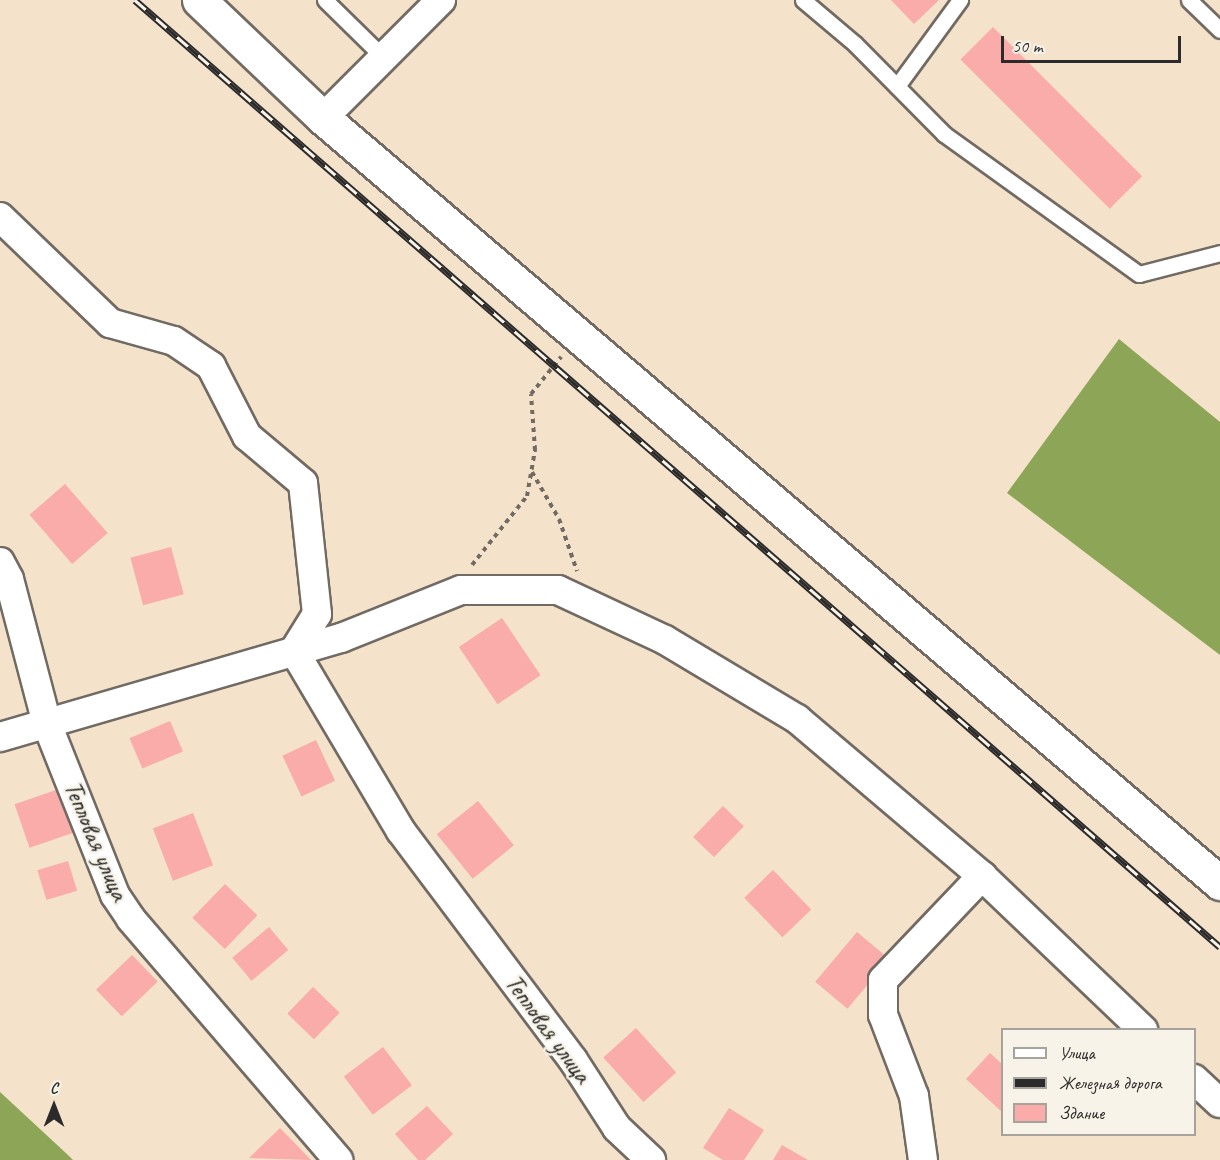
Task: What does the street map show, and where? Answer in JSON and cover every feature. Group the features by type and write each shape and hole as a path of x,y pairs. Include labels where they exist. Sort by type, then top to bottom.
{"street":[{"path":"199,0 323,118 1220,883"},
{"path":"323,118 441,0"},
{"path":"0,217 110,322 174,341 211,366 247,436 303,483 317,614 294,651"},
{"name":"Тепловая улица","path":"0,562 9,579 47,723 101,865 120,903 338,1160"},
{"path":"0,737 342,638 461,590 558,590 665,640 797,719 982,876 1142,1028"},
{"name":"Тепловая улица","path":"294,651 401,831 573,1060 617,1128 651,1160"},
{"path":"923,1160 914,1096 883,1015 883,980 982,876"},
{"path":"1196,1081 1220,1103"}],"lane":[{"path":"325,0 383,57"},
{"path":"803,0 897,86 944,134 1139,274 1220,253"},
{"path":"897,86 960,0"},
{"path":"1189,0 1220,30"}],"path":[{"path":"445,596 527,496 535,450 531,394 561,358 560,350"},
{"path":"531,472 559,519 585,603"}],"green space":[{"path":"1119,339 1220,422 1220,655 1007,493"},
{"path":"0,1092 68,1155 73,1160 0,1160"}],"building":[{"path":"891,0 939,0 914,24"},
{"path":"993,27 1142,176 1110,209 960,60"},
{"path":"65,484 108,533 72,564 30,515"},
{"path":"171,547 184,594 143,605 130,558"},
{"path":"502,618 541,675 497,704 459,647"},
{"path":"170,721 183,751 142,769 129,738"},
{"path":"316,740 335,781 301,796 282,756"},
{"path":"59,789 74,832 30,848 15,804"},
{"path":"478,801 514,845 473,879 437,834"},
{"path":"723,806 744,826 714,857 693,837"},
{"path":"193,813 213,865 173,881 153,828"},
{"path":"68,861 77,891 46,900 37,870"},
{"path":"773,870 811,910 782,937 744,898"},
{"path":"225,884 257,915 225,949 192,918"},
{"path":"269,927 288,950 252,981 232,958"},
{"path":"857,932 889,959 847,1009 815,982"},
{"path":"132,955 158,982 122,1016 96,990"},
{"path":"313,987 340,1013 314,1039 287,1014"},
{"path":"636,1028 676,1073 643,1102 603,1057"},
{"path":"383,1047 412,1085 373,1115 344,1076"},
{"path":"990,1053 1001,1063 1001,1111 966,1079"},
{"path":"427,1106 453,1134 425,1160 418,1160 395,1134"},
{"path":"729,1108 764,1130 744,1160 723,1160 703,1148"},
{"path":"280,1128 311,1160 249,1158"},
{"path":"782,1145 808,1160 773,1160"}],"railway":[{"path":"135,0 1220,947"}]}
